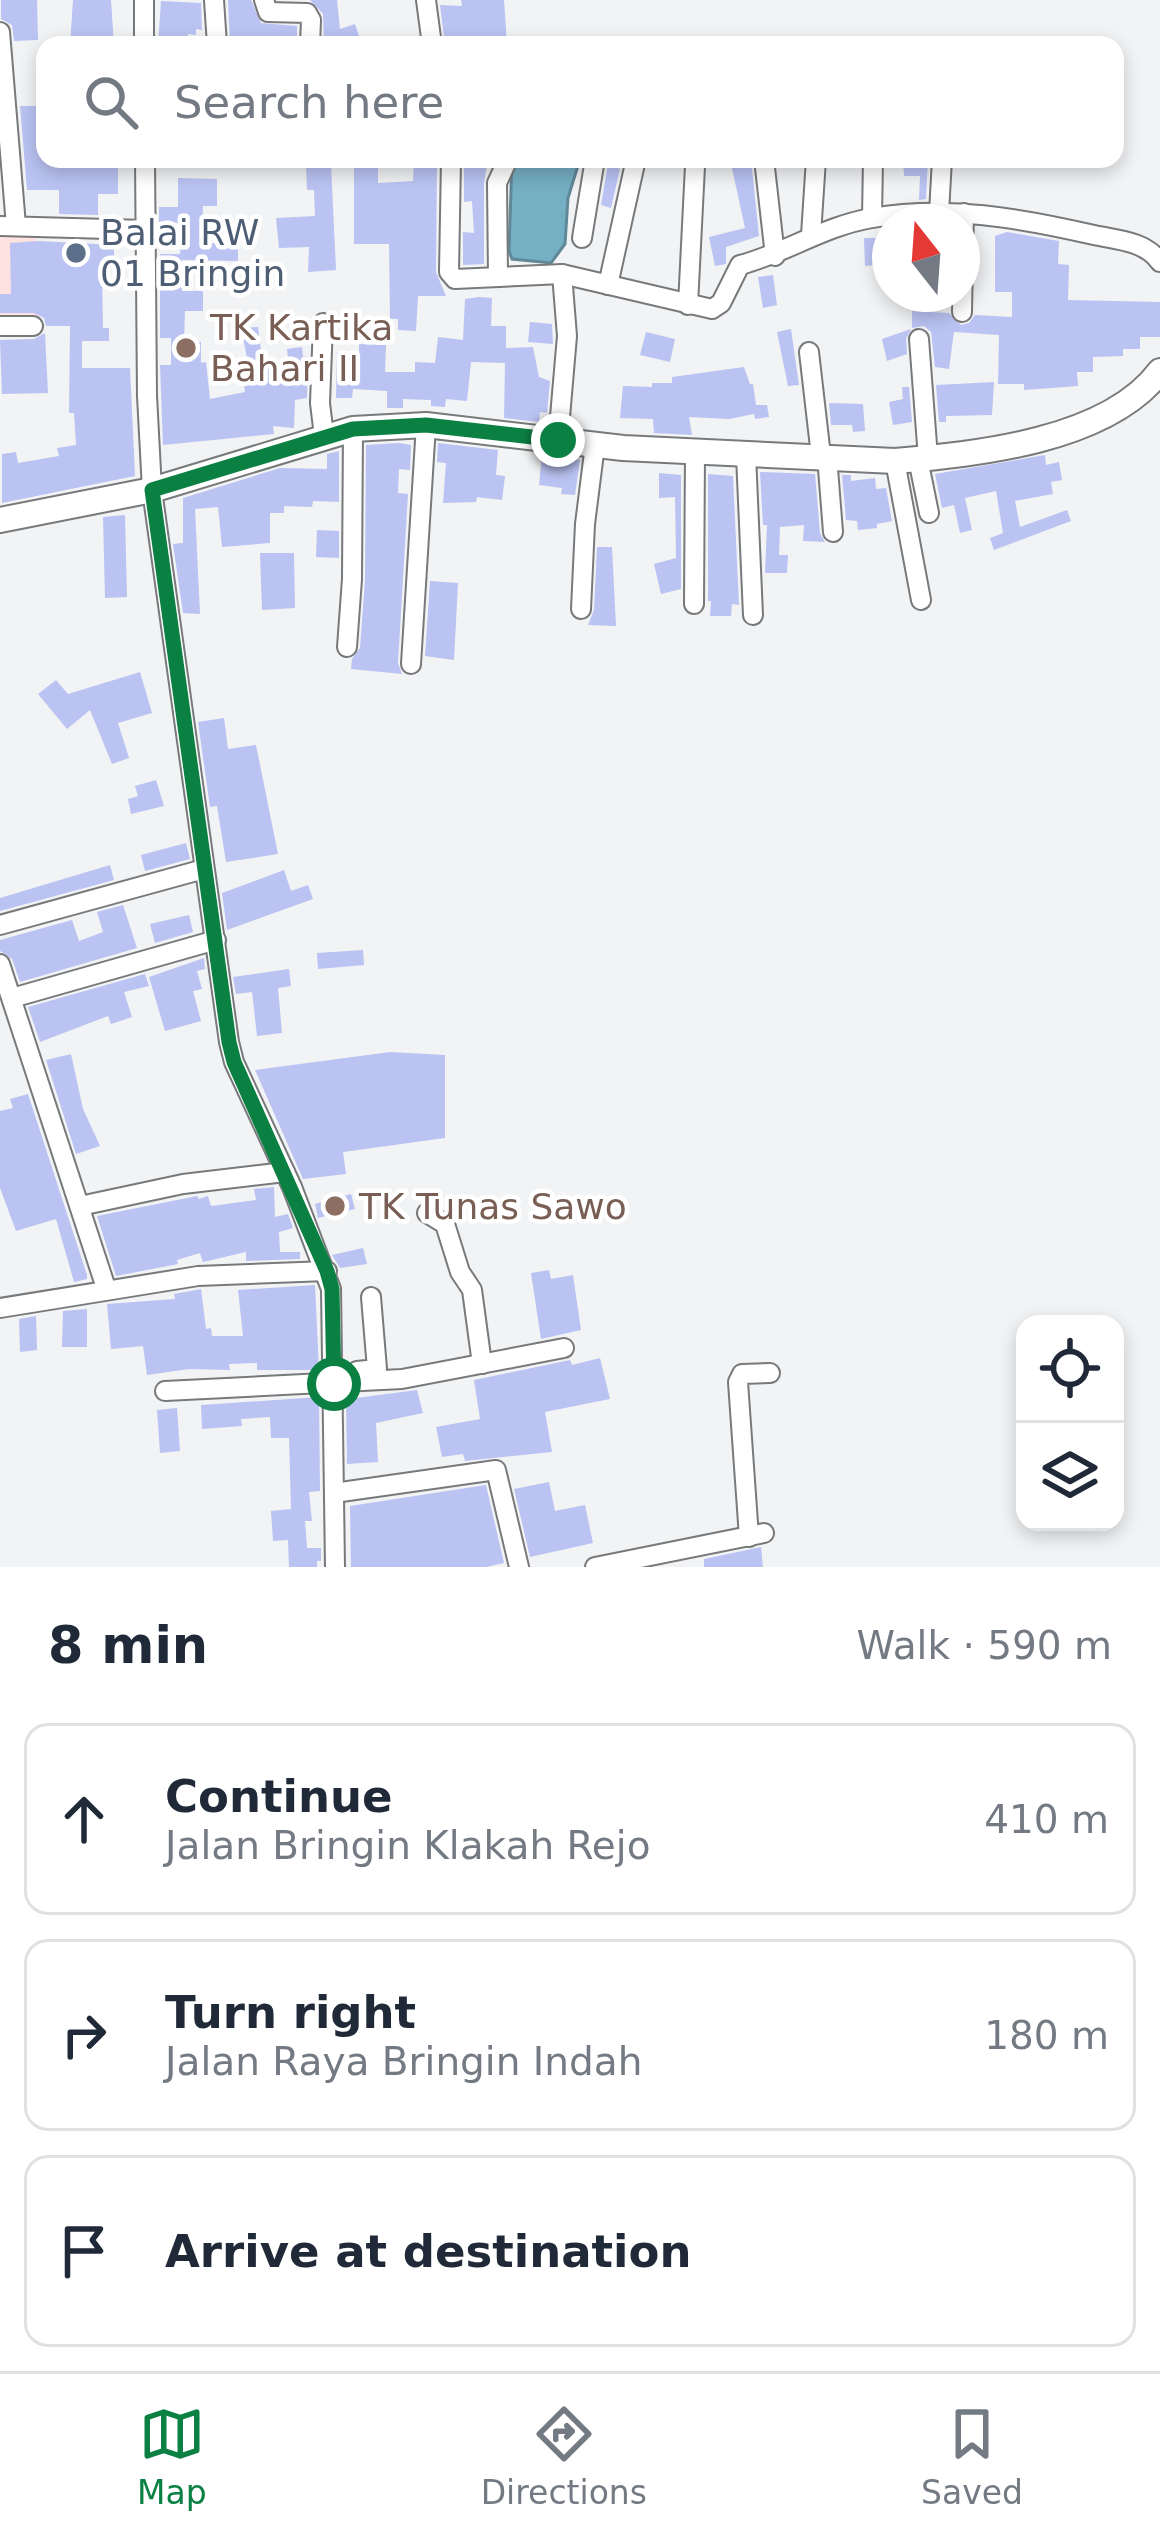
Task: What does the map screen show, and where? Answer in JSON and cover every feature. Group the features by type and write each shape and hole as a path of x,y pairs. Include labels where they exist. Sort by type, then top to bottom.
{"main road":[{"path":"0,520 152,490 353,429 426,425 695,453 913,459 1079,427 1134,400 1160,370"}],"street":[{"path":"144,0 144,36"},
{"path":"214,0 217,36"},
{"path":"264,0 268,12 304,10 311,20 310,36"},
{"path":"426,0 431,36"},
{"path":"1,40 8,226 145,230"},
{"path":"145,168 152,490 234,1062 332,1289 335,1567"},
{"path":"451,168 449,276 455,279 562,274 688,305 716,307 736,268 776,256 812,235 872,218"},
{"path":"498,277 497,188 505,168"},
{"path":"582,238 594,168"},
{"path":"608,285 634,168"},
{"path":"688,305 695,168"},
{"path":"765,168 776,256"},
{"path":"812,235 816,168"},
{"path":"872,204 873,168"},
{"path":"940,204 942,168"},
{"path":"980,214 1009,216 1143,246 1160,262"},
{"path":"558,440 567,335 562,274"},
{"path":"323,322 320,403 324,436"},
{"path":"0,326 33,326"},
{"path":"919,339 913,459 921,599"},
{"path":"808,352 833,532"},
{"path":"411,664 426,425"},
{"path":"347,647 353,429"},
{"path":"581,609 595,445"},
{"path":"694,604 695,453"},
{"path":"746,454 753,616"},
{"path":"913,459 929,513"},
{"path":"0,925 204,869"},
{"path":"12,998 216,940"},
{"path":"0,964 106,1288"},
{"path":"80,1206 183,1184 285,1172"},
{"path":"427,1213 445,1224 460,1272 472,1290 482,1364"},
{"path":"0,1308 198,1276 327,1271"},
{"path":"333,1378 377,1369 371,1298"},
{"path":"165,1391 333,1378 402,1379 564,1348"},
{"path":"595,1567 757,1535 738,1382 742,1374 770,1373"},
{"path":"334,1492 496,1470 519,1567"}],"shaded area":[{"path":"0,230 37,231 38,322 0,322"}],"water":[{"path":"512,168 577,168 568,198 565,244 551,263 512,259"}],"building":[{"path":"1,0 37,0 36,40 14,41 12,25 1,19"},
{"path":"73,0 111,0 113,36 71,36"},
{"path":"228,0 251,0 261,23 297,26 297,36 230,36"},
{"path":"310,0 337,0 340,29 355,24 359,36 324,36 323,14"},
{"path":"461,0 504,0 506,36 444,36 440,5 462,6"},
{"path":"161,1 201,3 202,30 196,29 196,35 159,36"},
{"path":"20,106 36,106 36,168 118,168 118,194 98,194 98,215 59,214 59,190 27,190"},
{"path":"306,168 331,168 336,270 308,272 309,247 279,248 276,218 315,216 314,190 307,190"},
{"path":"354,168 378,168 378,183 413,181 414,168 437,168 436,272 446,296 418,296 416,331 398,330 398,319 390,319 389,244 354,244"},
{"path":"464,168 486,168 484,264 463,265 463,232 474,233 472,201 464,202"},
{"path":"607,168 620,169 611,208 601,205"},
{"path":"732,168 752,168 759,236 726,247 726,264 715,266 709,237 745,228"},
{"path":"904,168 928,168 926,199 919,200 920,176 904,176"},
{"path":"178,178 217,179 217,206 203,206 202,241 238,248 238,261 182,260 182,291 203,291 203,311 185,311 184,343 201,342 210,399 245,392 244,383 252,382 241,328 258,327 263,368 289,366 287,349 302,347 303,356 308,356 307,398 295,400 294,428 273,426 274,434 163,445 160,365 171,365 171,338 160,338 160,254 180,254 182,232 177,232 178,223 159,222 159,207 178,207"},
{"path":"1007,232 1059,241 1058,264 1069,265 1068,300 1160,302 1160,337 1140,337 1140,349 1123,349 1123,356 1093,357 1093,372 1077,372 1078,386 1024,390 1024,384 998,384 999,335 954,332 949,369 935,367 931,332 924,326 912,328 912,312 949,313 961,325 975,315 1012,317 1012,292 995,292 995,236"},
{"path":"864,238 872,238 872,265 865,266"},
{"path":"10,243 114,245 114,261 103,261 102,271 103,328 109,328 109,341 82,341 82,368 130,368 135,476 2,503 2,454 16,452 18,463 59,456 57,448 76,445 74,413 69,413 70,326 46,326 44,318 34,313 0,313 0,294 11,294"},
{"path":"773,275 777,305 763,308 758,277"},
{"path":"492,298 491,326 506,326 506,348 533,347 539,377 550,381 547,413 540,412 539,422 504,418 505,363 471,362 467,401 446,399 445,407 431,406 431,400 403,399 403,408 387,408 387,391 353,389 352,398 336,398 337,352 359,352 359,344 386,345 385,372 415,372 415,362 435,363 438,337 463,340 465,299"},
{"path":"530,322 552,324 553,344 528,342"},
{"path":"791,329 799,385 788,386 777,332"},
{"path":"911,329 907,354 887,361 882,339"},
{"path":"646,332 675,339 670,362 640,355"},
{"path":"45,333 48,393 2,394 0,340 34,339"},
{"path":"744,367 756,405 767,405 769,417 689,417 692,435 654,433 653,419 620,418 623,386 652,387 652,383 672,383 672,377"},
{"path":"994,382 992,415 946,416 946,422 939,422 936,385"},
{"path":"902,387 909,387 912,422 893,425 889,402 903,399"},
{"path":"829,403 863,404 865,431 853,432 852,425 831,425"},
{"path":"438,443 498,450 496,475 505,476 502,500 477,497 476,502 443,503 446,463 437,462"},
{"path":"366,445 411,445 410,470 399,469 398,493 408,494 398,663 402,674 351,669 360,648 365,580"},
{"path":"339,451 339,502 313,501 312,507 284,506 284,513 270,513 270,543 222,547 218,507 195,509 200,614 183,613 173,544 183,543 183,498 280,468 327,469 327,454"},
{"path":"542,455 580,460 575,495 539,485"},
{"path":"1045,455 1046,465 1059,462 1062,480 1051,482 1053,494 1015,501 1020,527 1067,510 1071,521 994,550 990,538 1003,533 996,491 965,498 972,530 960,533 954,505 942,508 935,474"},
{"path":"760,472 815,474 820,533 825,542 803,541 804,525 780,527 779,555 788,555 787,573 765,573 767,525 763,525"},
{"path":"659,473 681,475 681,589 661,594 654,564 676,558 675,497 659,498"},
{"path":"708,474 733,476 739,605 732,604 731,616 710,616"},
{"path":"842,475 851,475 851,481 875,478 876,489 886,488 892,521 858,530 857,521 846,520"},
{"path":"125,515 127,597 105,598 103,517"},
{"path":"317,530 339,531 339,558 316,557"},
{"path":"597,547 612,547 616,626 588,625 594,610"},
{"path":"260,553 294,553 295,608 262,610"},
{"path":"430,581 458,583 454,660 425,656"},
{"path":"140,672 152,713 118,723 129,758 112,764 90,710 67,729 38,694 56,680 68,694"},
{"path":"224,718 228,749 256,745 278,854 226,862 217,806 210,807 198,722"},
{"path":"156,780 164,806 131,814 128,799 138,796 135,786"},
{"path":"186,843 190,859 145,871 141,855"},
{"path":"110,865 114,880 0,911 0,898"},
{"path":"284,870 291,891 308,885 313,899 227,930 222,893"},
{"path":"123,905 137,948 20,982 12,959 0,951 0,940 72,920 79,941 103,932 97,912"},
{"path":"189,915 193,932 155,943 150,924"},
{"path":"363,950 364,965 318,969 317,953"},
{"path":"204,958 205,969 197,971 202,989 193,991 201,1021 165,1031 149,977"},
{"path":"289,969 291,986 278,988 282,1033 257,1036 252,992 236,994 233,977"},
{"path":"145,974 149,986 124,992 132,1017 111,1024 108,1016 40,1042 28,1007"},
{"path":"390,1052 445,1055 445,1138 343,1152 346,1174 303,1179 255,1070"},
{"path":"71,1054 83,1109 100,1146 76,1154 46,1060"},
{"path":"28,1094 87,1279 74,1282 56,1219 16,1231 0,1188 0,1111 13,1108 10,1099"},
{"path":"274,1187 275,1217 288,1214 293,1228 279,1232 280,1252 300,1252 300,1259 246,1261 246,1252 203,1262 200,1253 177,1260 178,1264 116,1276 97,1216 197,1196 208,1196 211,1206 256,1200 254,1189"},
{"name":"TK Tunas Sawo","path":"351,1194 355,1209 318,1218 315,1204"},
{"path":"363,1248 367,1264 340,1268 332,1255"},
{"path":"549,1270 551,1279 573,1275 581,1330 541,1339 531,1273"},
{"path":"315,1285 319,1370 257,1370 257,1363 229,1364 230,1370 147,1375 143,1346 111,1349 107,1304 175,1299 174,1294 201,1289 206,1329 211,1328 212,1336 243,1336 238,1290"},
{"path":"87,1309 87,1347 62,1347 63,1311"},
{"path":"36,1316 37,1350 20,1352 19,1319"},
{"path":"600,1358 610,1399 545,1412 552,1452 465,1461 463,1454 442,1457 436,1427 480,1419 474,1380"},
{"path":"417,1390 423,1413 376,1423 378,1462 347,1464 346,1395 356,1398"},
{"path":"319,1397 320,1491 309,1492 312,1521 305,1521 307,1548 321,1548 321,1561 317,1567 289,1567 288,1540 273,1541 271,1511 291,1509 289,1438 271,1438 270,1417 241,1419 242,1426 202,1429 201,1405"},
{"path":"177,1408 180,1451 160,1453 157,1410"},
{"path":"549,1482 555,1511 585,1505 593,1543 530,1557 514,1489"},
{"path":"486,1485 504,1563 351,1567 350,1506"},
{"path":"761,1547 763,1567 704,1567 704,1559"}],"place":[{"name":"Balai RW 01 Bringin","path":"76,253"},
{"name":"TK Kartika Bahari II","path":"186,348"},
{"name":"TK Tunas Sawo","path":"335,1206"}],"route":[{"path":"334,1384 332,1289 327,1271 229,1042 152,490 353,429 426,425 558,440"}]}
